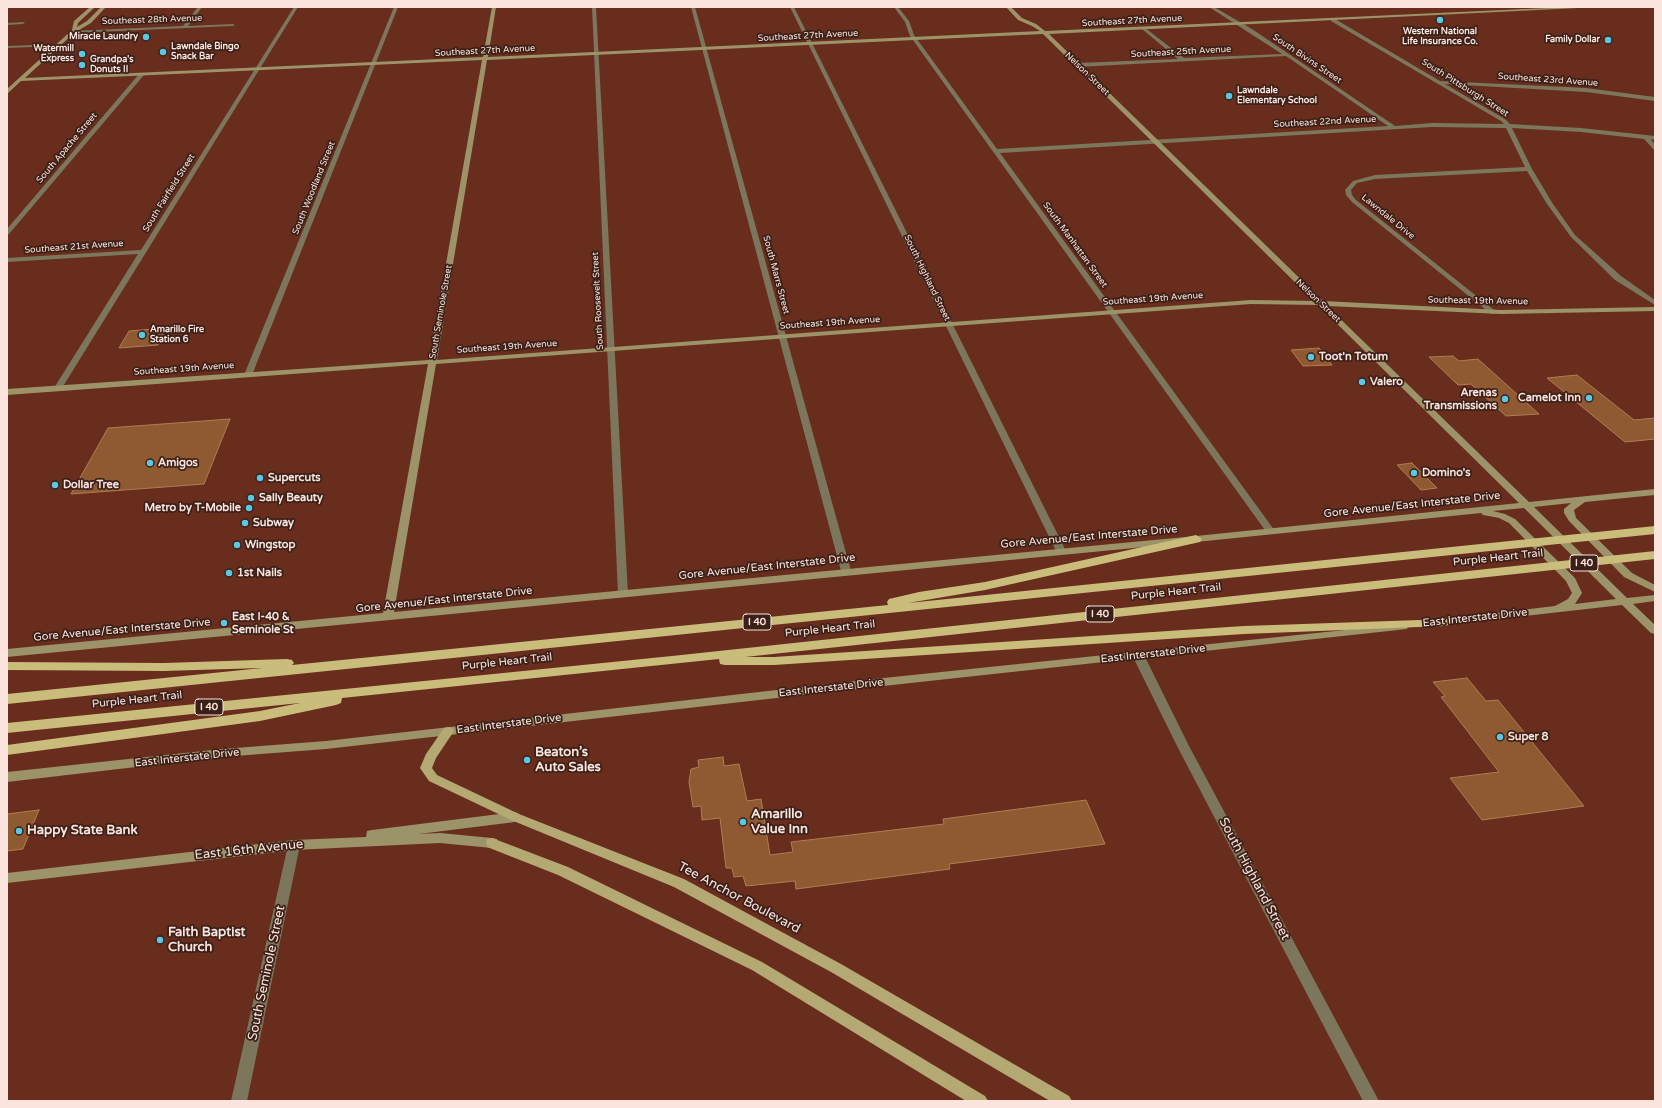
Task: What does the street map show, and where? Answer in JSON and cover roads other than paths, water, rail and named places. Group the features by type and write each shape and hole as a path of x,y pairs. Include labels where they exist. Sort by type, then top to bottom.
{"highway":[{"name":"Purple Heart Trail","path":"7,699 1655,530"},
{"path":"844,613 918,596 985,586 1196,540"},
{"name":"Purple Heart Trail","path":"7,728 672,660 1655,555"},
{"path":"672,660 774,661 1244,630 1444,622"},
{"path":"7,666 164,667 364,662"},
{"path":"7,750 260,716 410,686"}],"main road":[{"path":"72,32 76,22 93,7"},
{"path":"7,92 72,32 89,22 104,7"},
{"name":"South Seminole Street","path":"388,617 494,7"},
{"name":"Nelson Street","path":"1008,7 1020,19 1034,25 1045,33 1157,141 1320,303 1529,505 1625,602 1655,630"},
{"name":"Southeast 27th Avenue","path":"20,80 1597,7"},
{"path":"33,68 46,76 62,78"},
{"name":"Southeast 19th Avenue","path":"7,392 611,350 1251,302 1320,303 1491,312 1655,309"},
{"path":"1529,505 1655,492"},
{"path":"1585,500 1569,509 1572,519 1628,575 1655,589"},
{"name":"Gore Avenue/East Interstate Drive","path":"7,653 388,617 846,571 1196,540 1270,531 1529,505"},
{"path":"1468,511 1491,513 1512,521 1571,580 1577,593 1572,601 1557,609"},
{"name":"East Interstate Drive","path":"7,777 448,731 1655,598"},
{"name":"Tee Anchor Boulevard","path":"448,731 430,757 426,768 433,778 515,817 679,883 836,968 1064,1101"},
{"path":"294,845 515,817"},
{"name":"East 16th Avenue","path":"7,878 294,845 440,838 492,844 563,871 757,966 980,1101"}],"street":[{"path":"184,27 200,7"},
{"name":"South Fairfield Street","path":"58,388 296,7"},
{"name":"South Woodland Street","path":"248,375 396,7"},
{"name":"South Roosevelt Street","path":"594,7 623,594"},
{"name":"South Marrs Street","path":"693,7 846,571"},
{"name":"South Highland Street","path":"792,7 1061,551"},
{"name":"South Manhattan Street","path":"896,7 907,22 916,39 1270,531"},
{"name":"South Bivins Street","path":"1211,7 1286,55 1393,127"},
{"name":"South Pittsburgh Street","path":"1333,20 1503,120 1508,126 1529,169 1558,216 1573,236 1618,278 1655,303"},
{"path":"7,24 24,23"},
{"name":"Southeast 28th Avenue","path":"72,32 233,25"},
{"path":"1144,28 1183,60"},
{"path":"7,47 58,45"},
{"name":"Southeast 25th Avenue","path":"1077,65 1286,55"},
{"name":"South Apache Street","path":"7,233 141,74"},
{"name":"Southeast 23rd Avenue","path":"1440,82 1586,90 1655,99"},
{"name":"Southeast 22nd Avenue","path":"997,151 1393,127 1508,126 1581,130 1655,138"},
{"path":"1646,137 1655,149"},
{"name":"Lawndale Drive","path":"1491,312 1354,201 1348,190 1355,182 1374,177 1529,169"},
{"name":"Southeast 21st Avenue","path":"7,260 143,252"},
{"name":"South Highland Street","path":"1138,656 1183,746 1371,1101"},
{"name":"South Seminole Street","path":"239,1101 294,845"}],"place":[{"name":"Western National Life Insurance Co.","path":"1440,20"},
{"name":"Miracle Laundry","path":"146,37"},
{"name":"Family Dollar","path":"1608,40"},
{"name":"Lawndale Bingo Snack Bar","path":"163,52"},
{"name":"Watermill Express","path":"82,54"},
{"name":"Grandpa's Donuts II","path":"82,65"},
{"name":"Lawndale Elementary School","path":"1229,96"},
{"name":"Amarillo Fire Station 6","path":"142,335"},
{"name":"Toot'n Totum","path":"1311,357"},
{"name":"Valero","path":"1362,382"},
{"name":"Camelot Inn","path":"1589,398"},
{"name":"Arenas Transmissions","path":"1505,399"},
{"name":"Amigos","path":"150,463"},
{"name":"Domino's","path":"1414,473"},
{"name":"Supercuts","path":"260,478"},
{"name":"Dollar Tree","path":"55,485"},
{"name":"Sally Beauty","path":"251,498"},
{"name":"Metro by T-Mobile","path":"249,508"},
{"name":"Subway","path":"245,523"},
{"name":"Wingstop","path":"237,545"},
{"name":"1st Nails","path":"229,573"},
{"name":"East I-40 & Seminole St","path":"224,623"},
{"name":"Super 8","path":"1500,737"},
{"name":"Beaton’s Auto Sales","path":"527,760"},
{"name":"Amarillo Value Inn","path":"743,822"},
{"name":"Happy State Bank","path":"19,831"},
{"name":"Faith Baptist Church","path":"160,940"}]}
